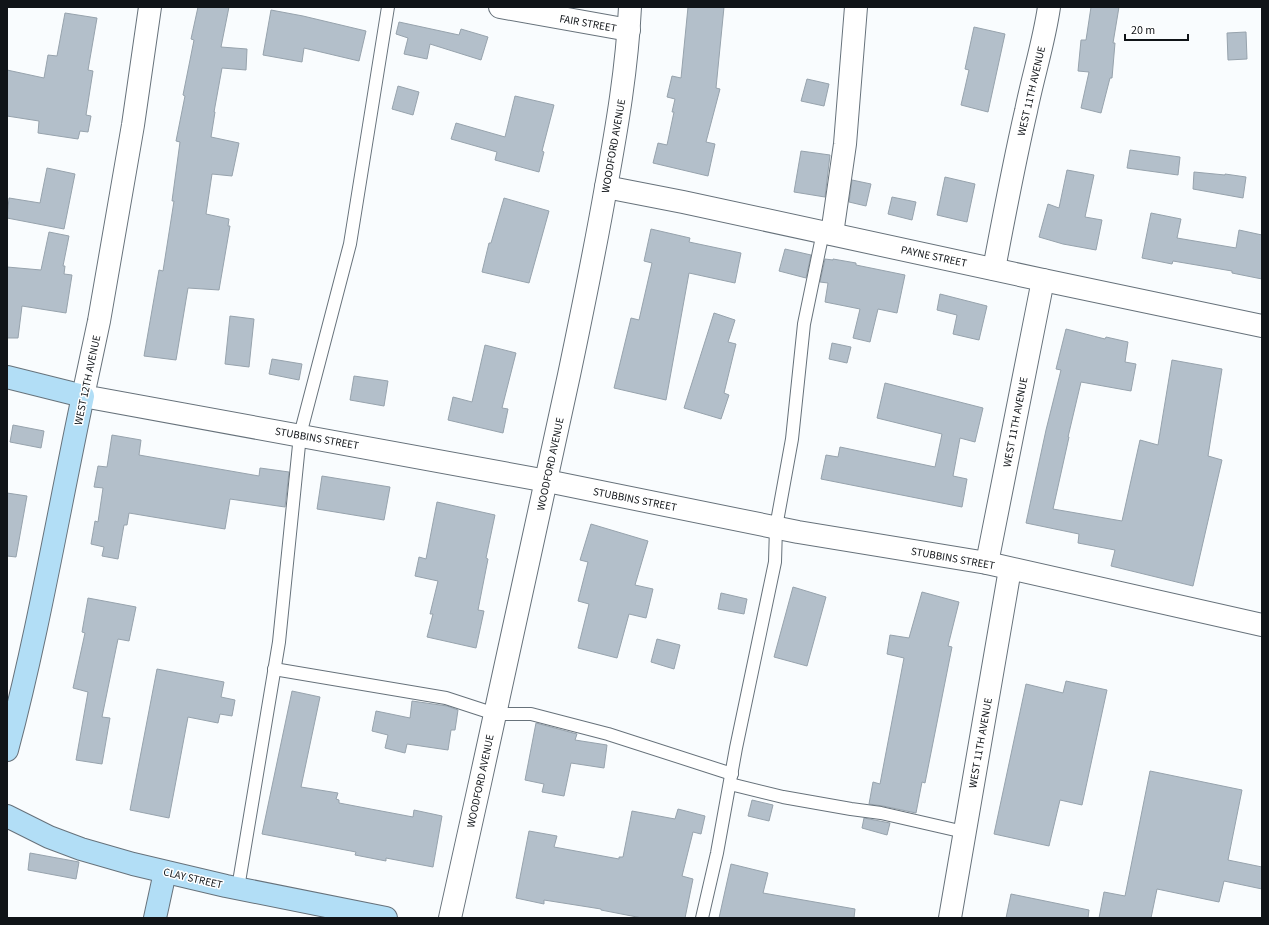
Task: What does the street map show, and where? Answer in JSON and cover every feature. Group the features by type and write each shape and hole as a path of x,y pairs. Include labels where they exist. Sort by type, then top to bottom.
{"street":[{"name":"WEST 12TH AVENUE","path":"7,750 36,625 101,314 133,124 150,7"},
{"name":"FAIR STREET","path":"500,7 629,30"},
{"name":"WOODFORD AVENUE","path":"450,918 586,294 624,86 630,7"},
{"path":"828,233 844,144 856,7"},
{"name":"WEST 11TH AVENUE","path":"994,269 1007,197 1047,23 1049,7"},
{"name":"PAYNE STREET","path":"606,186 1262,326"},
{"name":"WEST 11TH AVENUE","path":"987,563 1042,280"},
{"name":"STUBBINS STREET","path":"7,377 83,396 546,481 776,527 987,563 1262,625"},
{"name":"WEST 11TH AVENUE","path":"950,918 1010,568"},
{"name":"CLAY STREET","path":"7,816 81,849 165,872 386,918"},
{"path":"155,918 165,872"}],"lane":[{"path":"238,888 279,642 300,435 350,244 388,7"},
{"path":"702,918 717,853 775,562 776,527 792,439 804,324 828,233"},
{"path":"274,669 446,698 495,714 531,714 608,734 783,797 851,810 881,813 964,832"}],"building":[{"path":"198,7 229,7 221,47 247,49 246,70 222,68 214,112 211,137 239,143 232,176 212,174 206,214 229,219 228,226 230,226 219,290 188,288 176,360 144,356 159,270 163,271 174,201 172,201 180,142 176,141 194,40 191,39"},
{"path":"688,7 724,7 716,88 720,89 706,142 715,144 708,176 653,163 658,143 667,145 674,112 672,112 675,99 667,97 672,76 681,78"},
{"path":"1091,7 1119,7 1113,43 1115,43 1112,78 1110,78 1101,113 1081,108 1089,72 1078,71 1081,40 1086,40"},
{"path":"271,10 366,31 359,61 304,48 302,62 263,55"},
{"path":"65,13 97,18 88,70 93,71 86,115 91,116 88,132 80,131 78,139 38,133 39,121 7,116 7,70 44,78 48,55 57,56"},
{"path":"399,22 459,35 461,29 488,37 481,60 430,44 427,59 404,54 408,38 396,34"},
{"path":"974,27 1005,34 988,112 961,105 969,70 965,69"},
{"path":"1246,32 1247,59 1228,60 1227,33"},
{"path":"807,79 829,84 824,106 801,101"},
{"path":"398,86 419,92 413,115 392,109"},
{"path":"515,96 554,105 542,151 544,152 539,172 495,160 497,152 451,139 456,123 505,137"},
{"path":"1130,150 1180,157 1178,175 1127,168"},
{"path":"801,151 830,155 825,197 794,192"},
{"path":"47,168 75,174 64,229 7,218 9,198 40,203"},
{"path":"1067,170 1094,175 1085,217 1102,220 1096,250 1063,244 1039,237 1048,204 1059,208"},
{"path":"1194,172 1246,177 1243,198 1193,189"},
{"path":"945,177 975,184 967,222 937,215"},
{"path":"852,180 871,184 866,206 849,202"},
{"path":"892,197 916,202 912,220 888,214"},
{"path":"504,198 549,211 529,283 482,272 489,243 491,243"},
{"path":"1151,213 1181,219 1177,238 1236,248 1239,230 1262,235 1262,279 1232,273 1232,271 1173,261 1172,264 1142,258"},
{"path":"651,229 690,238 689,242 741,253 735,283 689,273 666,400 614,388 631,318 639,320 652,263 644,261"},
{"path":"49,232 69,236 63,266 65,266 64,274 72,275 66,313 22,306 18,338 7,338 7,267 41,270"},
{"path":"785,249 811,255 806,278 779,271"},
{"path":"825,259 856,263 856,265 905,275 897,313 878,309 870,342 853,338 860,309 825,302 828,283 820,282"},
{"path":"940,294 987,306 979,340 953,334 957,315 937,310"},
{"path":"714,313 735,320 728,342 736,344 724,393 729,395 721,419 684,408"},
{"path":"230,316 254,319 249,367 225,364"},
{"path":"1066,329 1105,339 1106,337 1128,342 1125,362 1136,364 1131,391 1081,382 1053,509 1122,521 1140,440 1158,445 1172,360 1222,369 1208,456 1222,460 1193,586 1111,566 1115,550 1078,543 1079,534 1026,523 1046,430 1061,370 1056,369"},
{"path":"832,343 851,347 847,363 829,359"},
{"path":"485,345 516,353 502,408 508,409 503,433 448,420 453,397 472,402"},
{"path":"272,359 302,364 299,380 269,374"},
{"path":"354,376 388,381 384,406 350,400"},
{"path":"885,383 983,408 975,442 960,438 953,476 967,479 962,507 821,479 826,455 838,457 840,447 935,467 942,434 877,418"},
{"path":"13,425 44,431 41,448 10,442"},
{"path":"112,435 141,440 139,455 259,476 260,468 289,472 285,507 230,499 225,529 129,513 127,525 124,525 118,559 102,556 104,547 91,544 95,521 98,522 103,488 94,487 98,466 107,467"},
{"path":"322,476 390,487 384,520 317,509"},
{"path":"7,493 27,496 16,557 7,556"},
{"path":"437,502 495,515 486,558 488,559 478,610 484,611 476,648 427,637 433,614 430,614 438,581 415,576 419,557 426,559"},
{"path":"591,524 648,541 635,585 653,589 646,618 629,614 617,658 578,648 589,604 578,601 588,562 580,560"},
{"path":"793,587 826,597 807,666 774,657"},
{"path":"922,592 959,602 948,646 952,647 925,783 922,782 916,813 869,804 873,782 880,784 904,658 887,654 890,635 909,638"},
{"path":"721,593 747,599 744,614 718,609"},
{"path":"88,598 136,607 129,641 118,639 102,717 110,718 102,764 76,760 88,692 73,688 85,633 82,632"},
{"path":"657,639 680,645 674,669 651,662"},
{"path":"157,669 224,682 221,697 235,700 232,716 220,714 218,723 188,717 169,818 130,810"},
{"path":"1066,681 1107,690 1082,805 1060,800 1049,846 994,834 1026,684 1063,693"},
{"path":"292,691 320,697 301,787 338,793 336,799 339,800 339,803 413,817 414,810 442,816 433,867 386,858 386,861 355,855 356,852 262,834"},
{"path":"412,701 447,706 458,710 455,730 451,730 448,750 407,744 405,753 385,748 388,735 372,731 376,711 410,718"},
{"path":"536,723 577,734 575,740 607,745 604,768 571,763 564,796 542,792 544,784 525,780"},
{"path":"1150,771 1242,790 1228,860 1262,867 1262,889 1224,881 1219,902 1157,889 1151,918 1099,918 1104,892 1125,896"},
{"path":"752,800 773,805 769,821 748,816"},
{"path":"678,809 705,816 701,834 693,832 682,876 693,879 685,918 642,918 601,909 544,900 544,904 516,898 529,831 557,836 554,847 619,859 619,857 623,857 632,811 675,819"},
{"path":"864,818 890,823 887,835 862,828"},
{"path":"30,853 79,862 76,879 28,870"},
{"path":"731,864 768,873 763,893 855,909 854,918 719,918"},
{"path":"1011,894 1089,910 1088,918 1006,918"}]}
